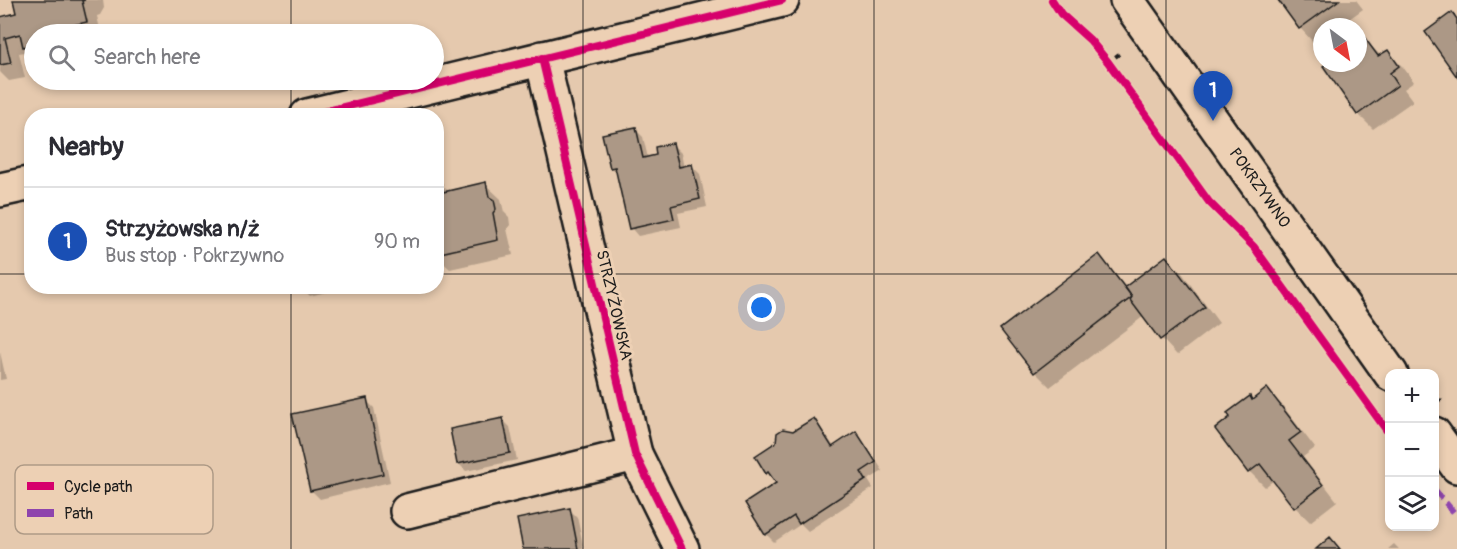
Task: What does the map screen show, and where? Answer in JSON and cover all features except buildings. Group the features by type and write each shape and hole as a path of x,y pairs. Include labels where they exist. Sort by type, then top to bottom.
{"street":[{"path":"444,82 782,0"},
{"name":"POKRZYWNO","path":"1127,0 1387,369"},
{"name":"STRZYŻOWSKA","path":"542,58 635,454 682,549"},
{"path":"339,108 412,90"},
{"path":"0,190 24,185"},
{"path":"1439,441 1457,466"},
{"path":"407,511 635,454"}],"marked path":[{"path":"1439,495 1457,516"}],"cycle path":[{"path":"444,83 782,0"},
{"path":"1052,0 1061,14 1090,40 1108,62 1209,202 1254,247 1385,428"},
{"path":"542,58 635,454 682,549"},
{"path":"340,108 413,90"}],"place":[{"name":"Strzyżowska n/ż","path":"1213,121"}]}
